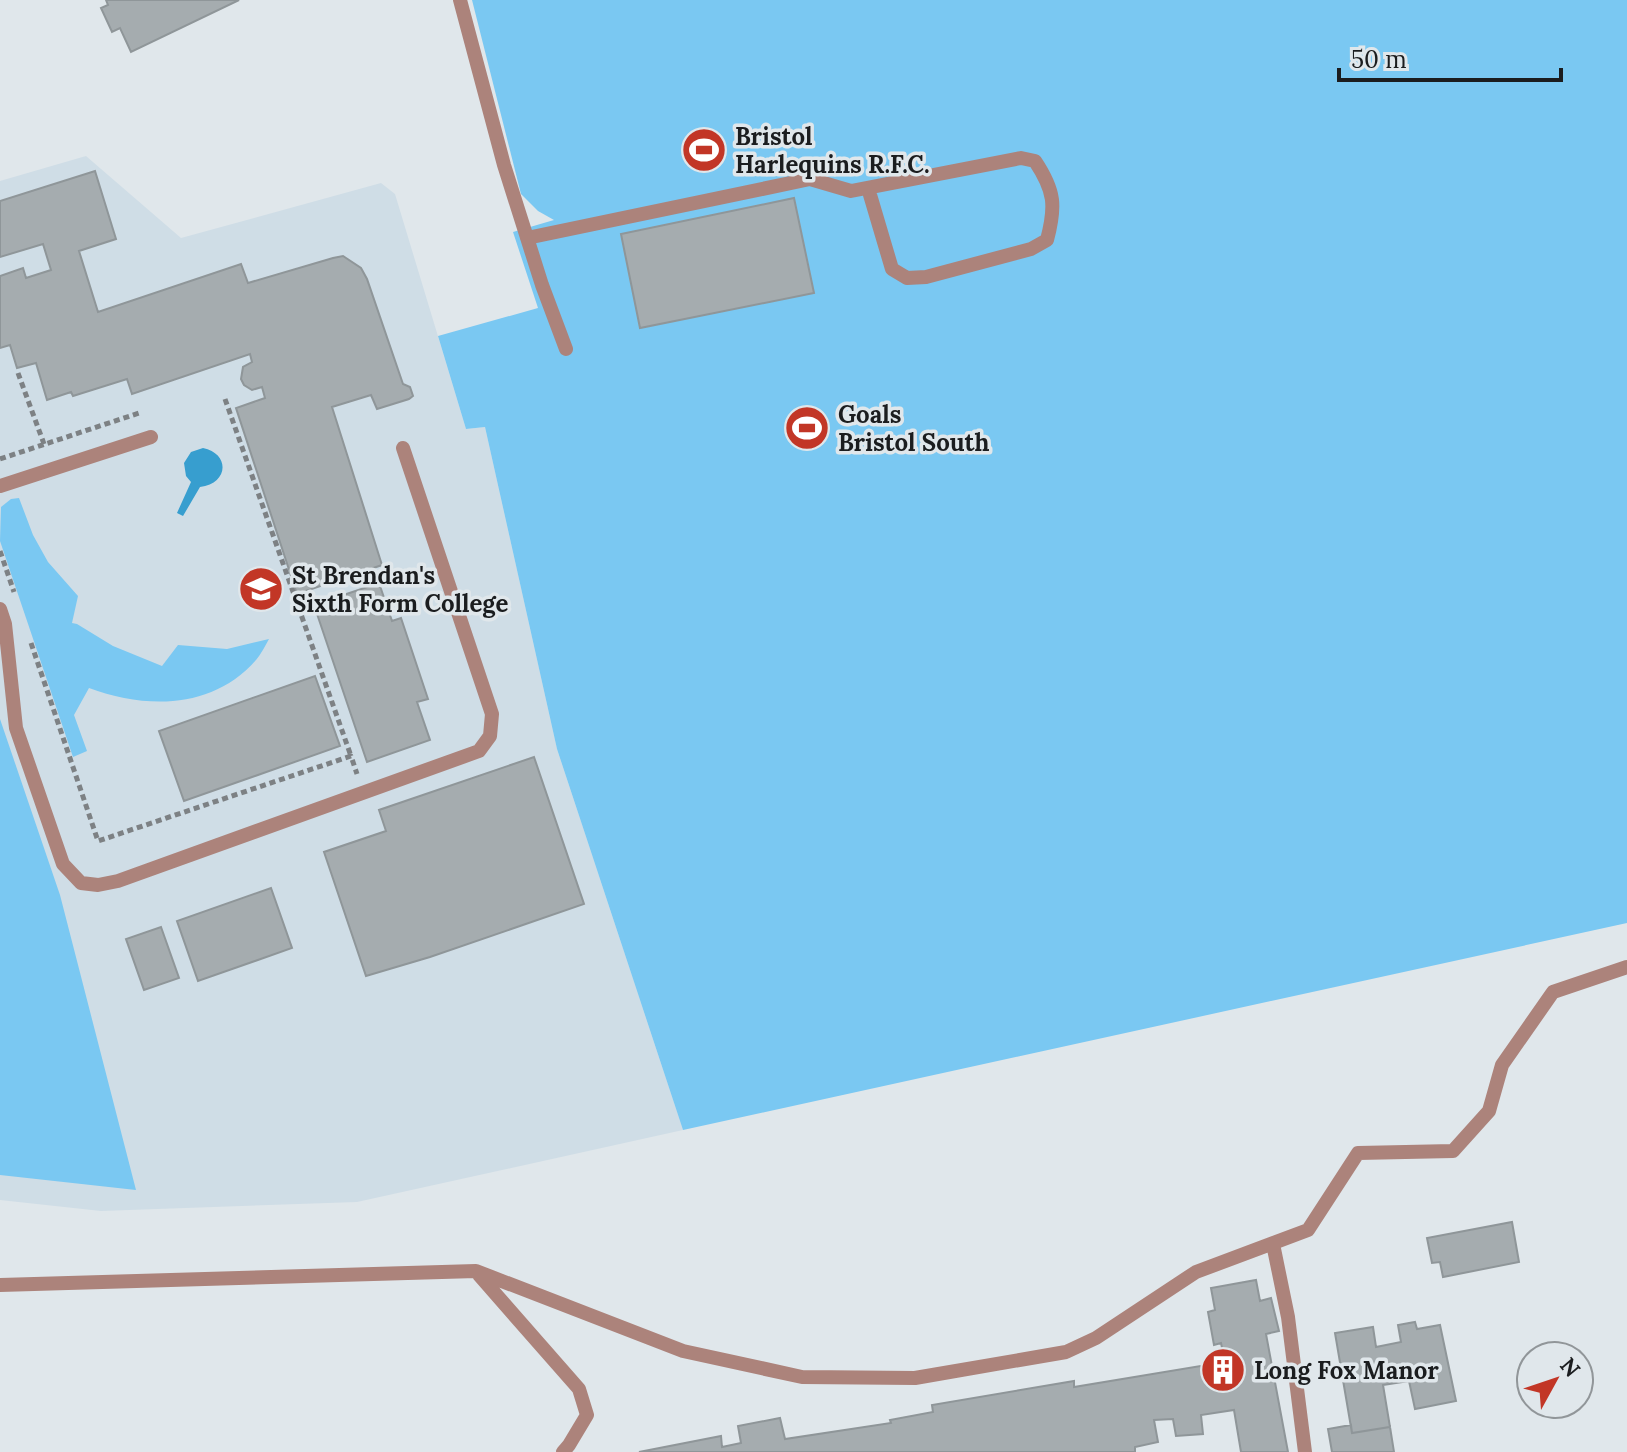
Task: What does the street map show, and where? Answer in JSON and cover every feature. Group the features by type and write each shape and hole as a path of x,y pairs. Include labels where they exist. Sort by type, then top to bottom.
{"lane":[{"path":"460,0 504,165 566,349"},
{"path":"527,238 810,179 851,191 1021,158 1035,161 1044,174 1051,190 1053,215 1047,240 1031,249 926,277 907,278 892,269 868,188"},
{"path":"0,486 151,437"},
{"path":"0,609 5,624 16,728 63,864 81,883 98,885 118,881 479,751 490,736 492,714 403,448"},
{"path":"0,1285 476,1271 683,1351 802,1377 915,1378 1066,1352 1096,1338 1196,1272 1308,1230 1358,1153 1453,1151 1489,1111 1502,1065 1553,992 1627,967"},
{"path":"1273,1244 1288,1317 1305,1452"},
{"path":"476,1271 579,1389 587,1415 563,1452"}],"path":[{"path":"18,373 44,444"},
{"path":"225,399 363,793"},
{"path":"0,459 142,412"},
{"path":"0,551 15,595"},
{"path":"29,638 98,841 351,756"}],"shaded area":[{"path":"472,0 1627,0 1627,923 683,1130 557,749 485,427 466,429 438,336 538,308 513,232 554,220 538,211 521,194"},
{"name":"St Brendan's Sixth Form College","path":"86,156 181,238 381,183 395,194 466,429 485,427 557,749 683,1130 357,1202 101,1211 0,1200 0,181"},
{"path":"203,448 212,451 222,462 221,475 209,485 200,487 183,516 177,513 191,482 186,476 184,463 191,452"},
{"path":"19,498 33,535 48,562 78,596 72,623 113,646 162,666 178,645 227,649 269,639 260,655 239,676 219,688 177,701 133,700 89,688 74,715 87,751 73,757 0,541 1,507 11,499"},
{"path":"0,719 60,895 136,1190 0,1175"}],"building":[{"path":"106,0 239,0 131,52 120,28 112,32 101,8 108,5"},
{"path":"95,171 116,239 79,251 98,312 241,264 248,283 343,256 361,268 403,384 410,387 413,396 377,409 371,395 332,407 382,565 297,594 236,408 265,398 262,387 252,390 241,379 243,367 252,362 250,354 132,394 127,379 73,396 71,392 47,400 36,363 17,368 10,345 0,348 0,276 23,268 26,278 51,270 43,244 0,257 0,201"},
{"path":"794,198 814,293 640,328 621,234"},
{"path":"379,583 392,621 401,618 428,699 417,702 430,740 367,762 314,605"},
{"path":"315,676 340,746 184,801 159,731"},
{"path":"534,757 584,904 366,976 324,852 386,831 379,810"},
{"path":"271,888 292,948 198,981 177,921"},
{"path":"161,927 179,978 144,990 126,939"},
{"path":"1512,1222 1519,1262 1443,1277 1440,1262 1432,1263 1427,1238"},
{"name":"Long Fox Manor","path":"1256,1280 1260,1301 1271,1298 1279,1331 1266,1334 1288,1452 1241,1452 1234,1410 1201,1415 1203,1434 1176,1436 1173,1419 1154,1420 1158,1442 1135,1447 1135,1452 639,1452 721,1436 722,1447 741,1443 738,1426 780,1418 785,1439 891,1423 890,1420 933,1412 932,1405 1074,1381 1074,1387 1225,1362 1221,1343 1214,1345 1208,1312 1215,1310 1211,1288"},
{"path":"1415,1322 1417,1329 1440,1325 1456,1401 1415,1409 1409,1381 1383,1385 1390,1427 1352,1433 1335,1333 1373,1327 1376,1347 1401,1342 1398,1325"},
{"path":"1351,1425 1352,1433 1390,1427 1394,1452 1332,1452 1328,1429"}],"place":[{"name":"Bristol Harlequins R.F.C.","path":"704,150"},
{"name":"Goals Bristol South","path":"807,428"},
{"name":"St Brendan's Sixth Form College","path":"261,589"},
{"name":"Long Fox Manor","path":"1223,1370"}]}
